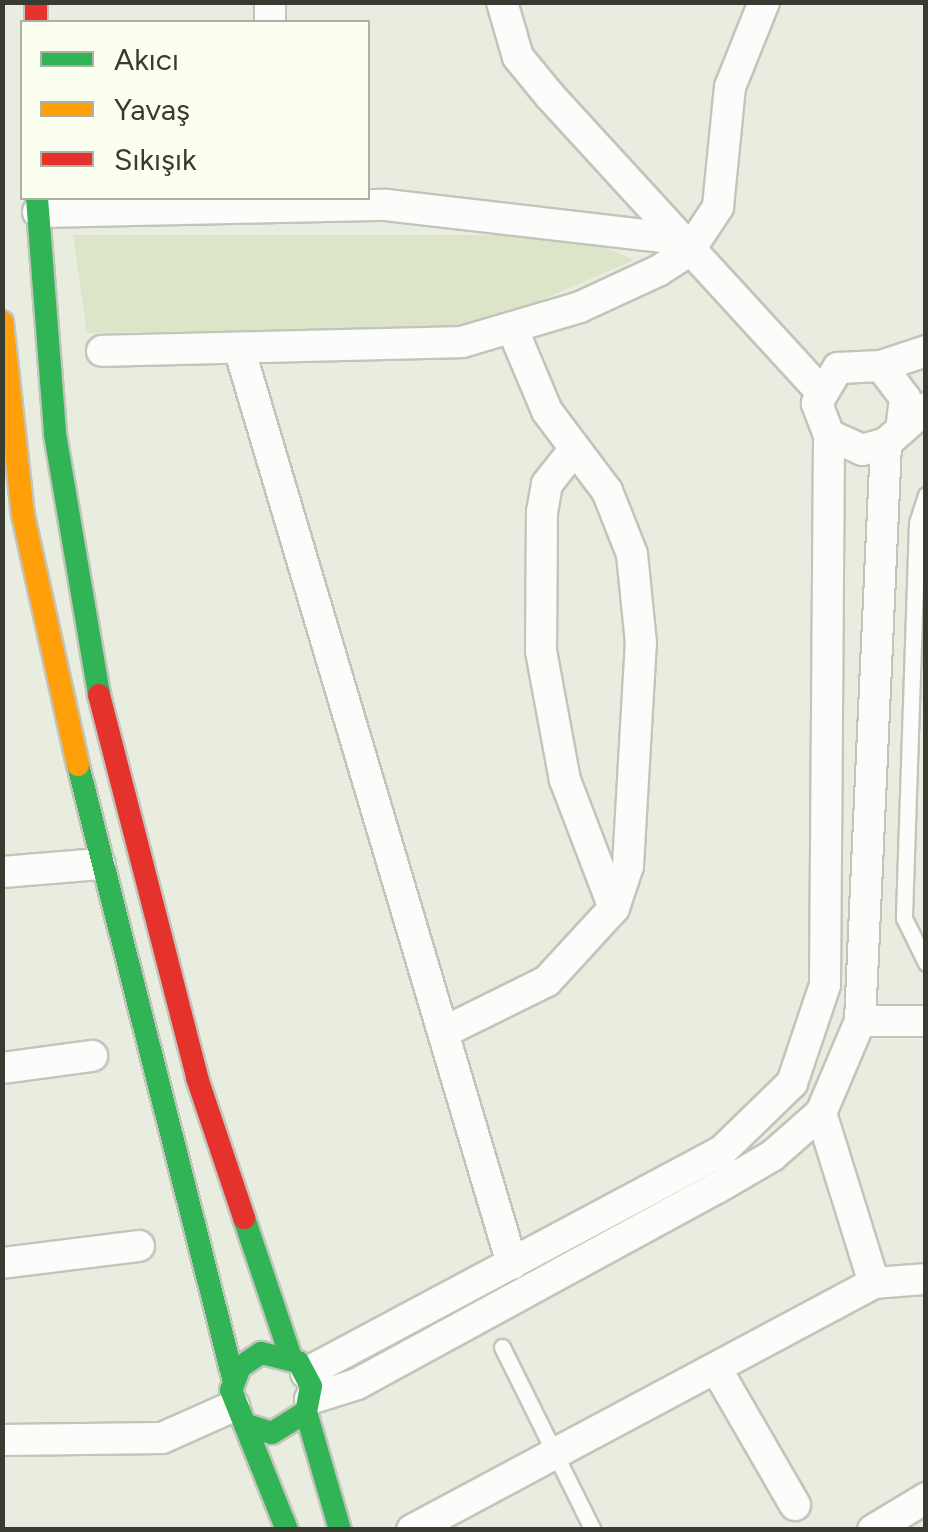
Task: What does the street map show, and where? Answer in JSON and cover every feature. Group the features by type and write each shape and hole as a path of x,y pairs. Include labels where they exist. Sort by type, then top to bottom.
{"main road":[{"path":"37,205 55,434 101,705 197,1078 304,1385 340,1530"},
{"path":"2,322 13,513 238,1403 287,1530"},
{"path":"238,1403 261,1353 304,1385"},
{"path":"238,1403 272,1433 304,1385"}],"street":[{"path":"502,2 518,56 683,245 820,391"},
{"path":"102,350 424,345 512,330 580,307 683,245 718,207 730,87 764,2"},
{"path":"37,205 386,205 683,245"},
{"path":"444,1032 548,980 614,908 628,866 638,587 607,490 573,450 533,385 512,330"},
{"path":"239,348 512,1264"},
{"path":"304,1385 512,1264 722,1151 792,1083 825,985 829,436 818,414 820,391 827,378 852,362 881,366 926,351"},
{"path":"304,1385 357,1384 718,1188 772,1156 821,1113 860,1021 905,425 905,398 881,366"},
{"path":"829,436 862,450 905,425"},
{"path":"573,450 548,484 542,511 541,651 565,780 614,908"},
{"path":"4,879 100,864"},
{"path":"860,1021 926,1021"},
{"path":"2,1068 92,1056"},
{"path":"821,1113 874,1283"},
{"path":"2,1263 139,1246"},
{"path":"412,1530 874,1283 926,1279"},
{"path":"717,1370 795,1505"},
{"path":"2,1440 162,1438 238,1403"},
{"path":"873,1530 926,1498"}],"lane":[{"path":"926,496 921,526 904,918 926,963"},
{"path":"908,787 926,790"},
{"path":"502,1347 592,1530"}],"green space":[{"path":"73,235 529,235 602,246 634,260 507,315 451,327 87,333"}],"traffic: fast":[{"path":"37,200 55,434 99,695"},
{"path":"78,765 233,1378"},
{"path":"244,1218 291,1358"},
{"path":"247,1425 272,1433 306,1412 311,1386 298,1362 261,1353 240,1367 231,1390 287,1530"},
{"path":"306,1412 340,1530"}],"traffic: slow":[{"path":"2,322 23,515 78,765"}],"traffic: jam":[{"path":"36,2 36,20"},
{"path":"99,695 197,1078 244,1218"}]}
